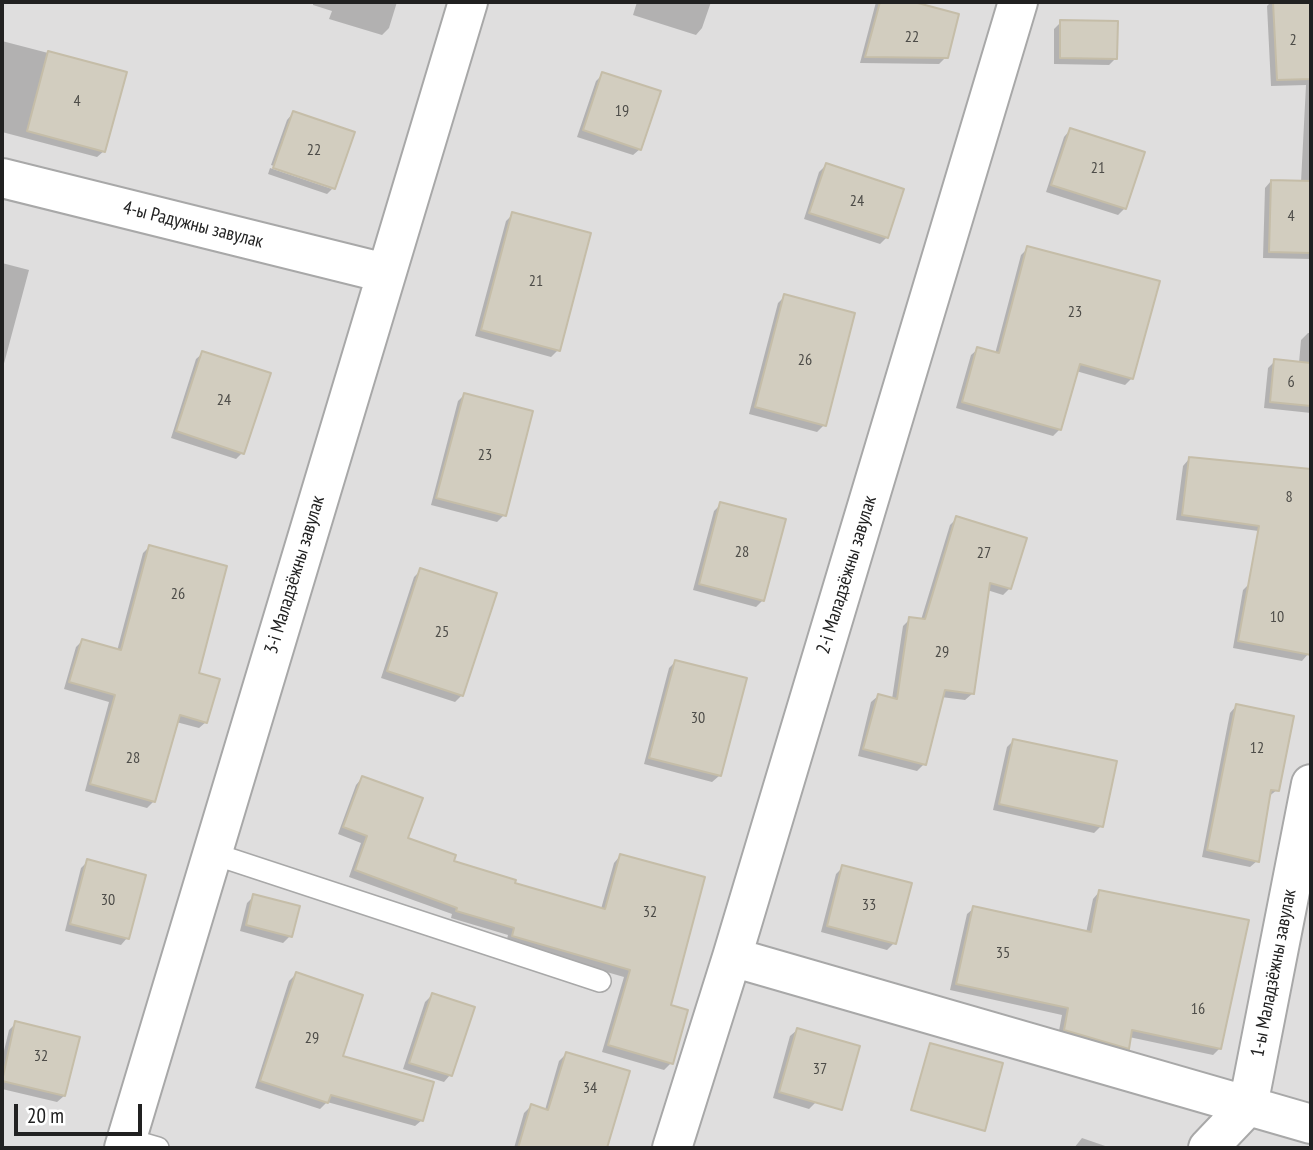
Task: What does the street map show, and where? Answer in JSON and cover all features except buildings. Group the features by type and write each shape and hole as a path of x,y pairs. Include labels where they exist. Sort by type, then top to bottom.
{"street":[{"name":"3-і Маладзёжны завулак","path":"136,1145 212,853 468,2"},
{"name":"2-і Маладзёжны завулак","path":"672,1148 733,957 1018,2"},
{"name":"4-ы Радужны завулак","path":"2,178 385,273"},
{"name":"1-ы Маладзёжны завулак","path":"1248,1106 1311,784"},
{"path":"733,957 1311,1124"},
{"path":"1208,1148 1248,1106"}],"lane":[{"path":"212,853 600,981"}],"shaded area":[{"path":"2,2 1311,2 1311,1148 2,1148"}]}
